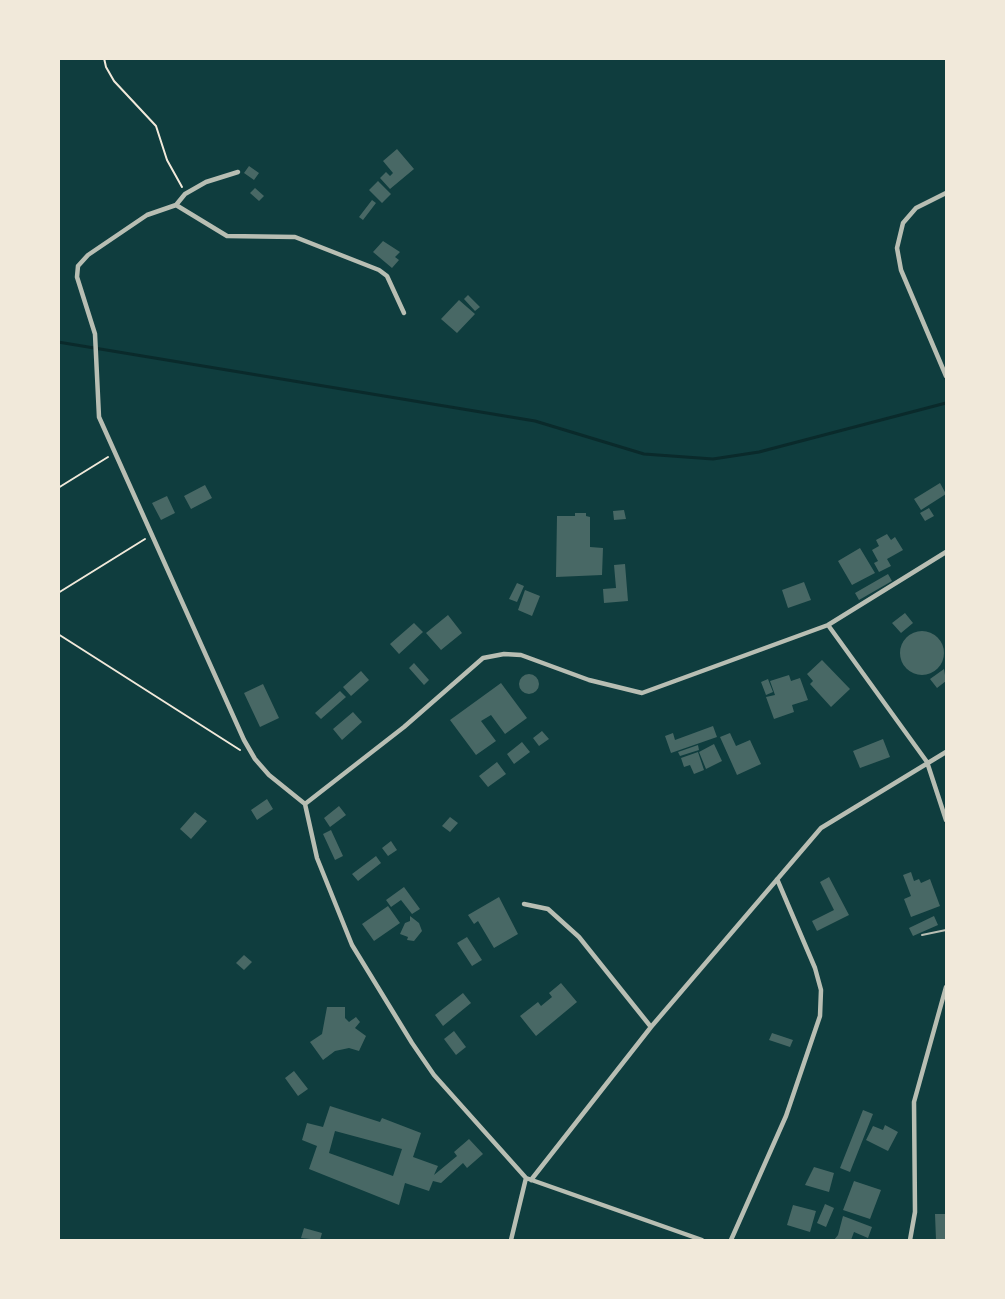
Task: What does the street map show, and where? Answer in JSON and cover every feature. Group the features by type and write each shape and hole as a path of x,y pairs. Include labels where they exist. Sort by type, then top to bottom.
{"street":[{"path":"238,172 206,182 185,194 176,205 147,215 88,255 76,271 95,334 99,417 244,740 255,759 269,775 305,804 317,858 332,901 352,945 434,1075 529,1179 702,1240"},
{"path":"946,194 916,208 903,223 897,248 901,270 946,376"},
{"path":"176,205 227,236 295,237 379,270 387,276 404,314"},
{"path":"305,804 404,726 483,658 504,654 521,655 589,680 642,693 828,625 946,552"},
{"path":"828,625 927,762 946,820"},
{"path":"511,1240 529,1179 651,1027 821,828 946,752"},
{"path":"731,1240 786,1116 820,1016 821,990 815,968 777,879"},
{"path":"524,904 548,909 579,937 651,1027"},
{"path":"910,1240 915,1212 914,1102 946,987"}],"lane":[{"path":"922,935 946,930"}],"path":[{"path":"105,58 106,68 114,81 156,126 167,160 185,194"},
{"path":"58,488 115,453"},
{"path":"58,593 153,534"},
{"path":"58,634 255,759"}],"building":[{"path":"397,149 414,169 390,189 380,178 386,172 390,176 393,173 383,161"},
{"path":"249,166 259,173 254,180 244,173"},
{"path":"378,181 391,194 382,203 369,190"},
{"path":"255,188 264,196 259,201 250,193"},
{"path":"372,200 376,203 363,220 359,217"},
{"path":"383,241 400,252 395,257 399,260 392,268 373,252"},
{"path":"468,295 480,307 475,311 464,299"},
{"path":"459,300 475,314 457,333 441,319"},
{"path":"940,483 946,494 921,510 914,499"},
{"path":"205,485 212,498 191,509 184,496"},
{"path":"167,496 175,513 161,520 152,503"},
{"path":"929,508 934,516 925,521 920,513"},
{"path":"624,510 626,519 614,520 613,511"},
{"path":"575,513 586,513 586,516 590,517 590,547 603,548 602,575 556,577 557,516 575,516"},
{"path":"887,534 891,540 895,537 903,550 887,559 891,566 879,572 874,563 878,561 872,550 879,546 876,540"},
{"path":"860,548 875,573 852,585 838,561"},
{"path":"625,564 628,601 604,603 603,589 616,588 614,565"},
{"path":"888,574 892,581 859,600 855,593"},
{"path":"804,582 811,600 788,608 782,590"},
{"path":"517,583 524,586 517,602 509,599"},
{"path":"525,590 540,596 532,616 518,610"},
{"path":"905,613 913,623 901,633 892,623"},
{"path":"448,615 462,633 441,650 426,633"},
{"path":"414,623 423,632 399,654 390,644"},
{"path":"922,631 931,632 938,637 943,644 943,662 938,669 931,674 922,675 913,674 906,669 901,662 900,653 901,644 906,637 913,632"},
{"path":"822,660 850,689 831,707 810,684 813,681 807,674"},
{"path":"414,663 429,680 424,685 409,668"},
{"path":"944,669 946,681 937,688 930,679"},
{"path":"361,671 369,680 351,696 343,687"},
{"path":"529,674 536,677 539,684 536,691 529,694 522,691 519,684 522,677"},
{"path":"789,675 791,681 800,678 808,700 792,705 794,712 774,719 766,697 775,695 770,681"},
{"path":"768,679 773,692 766,695 761,682"},
{"path":"501,683 527,718 505,734 491,715 481,721 496,741 476,755 450,720"},
{"path":"263,684 279,718 260,727 244,693"},
{"path":"340,691 346,697 321,719 315,713"},
{"path":"353,712 362,722 342,740 333,729"},
{"path":"713,726 717,737 671,753 665,736 673,733 675,740"},
{"path":"542,731 549,739 539,746 533,738"},
{"path":"730,733 736,746 750,740 761,764 737,775 720,737"},
{"path":"883,739 890,757 860,768 853,751"},
{"path":"522,742 530,752 514,764 507,754"},
{"path":"714,744 722,761 706,769 699,752"},
{"path":"698,745 699,750 680,756 678,752"},
{"path":"698,752 704,770 694,774 690,765 684,767 681,758"},
{"path":"497,762 506,774 488,787 479,776"},
{"path":"267,799 273,809 257,820 251,810"},
{"path":"339,806 346,815 330,827 324,818"},
{"path":"195,812 207,821 191,839 180,829"},
{"path":"450,817 458,823 450,832 442,826"},
{"path":"331,830 343,856 335,860 323,834"},
{"path":"391,841 397,850 388,856 382,848"},
{"path":"376,856 381,863 358,881 352,874"},
{"path":"911,872 914,881 919,879 921,883 930,879 940,906 911,917 904,899 911,896 903,875"},
{"path":"829,877 849,915 817,931 812,921 834,910 820,882"},
{"path":"404,887 420,909 412,914 401,900 391,907 386,900"},
{"path":"499,897 518,934 494,948 478,921 474,924 468,915"},
{"path":"388,906 400,923 374,941 362,924"},
{"path":"410,916 419,923 422,931 414,941 407,940 408,937 400,934 405,923 410,921"},
{"path":"934,916 938,925 913,936 909,928"},
{"path":"467,937 482,960 472,966 457,943"},
{"path":"244,955 252,962 244,970 236,963"},
{"path":"561,983 577,1002 536,1036 520,1016 538,1002 541,1006 552,997 549,993"},
{"path":"463,993 471,1003 443,1026 435,1015"},
{"path":"327,1007 345,1007 345,1018 349,1022 356,1017 360,1022 355,1028 366,1036 359,1051 349,1048 335,1051 323,1060 310,1042 322,1034"},
{"path":"454,1031 466,1047 456,1055 444,1039"},
{"path":"772,1033 793,1040 790,1047 769,1040"},
{"path":"294,1071 308,1089 298,1096 285,1078"},
{"path":"330,1106 380,1122 382,1118 421,1133 413,1157 438,1166 434,1175 457,1156 454,1152 469,1139 483,1154 467,1168 463,1163 441,1183 433,1181 429,1191 405,1183 399,1205 309,1169 317,1146 302,1140 307,1123 323,1127","holes":["335,1131 402,1149 393,1176 329,1153"]},
{"path":"863,1110 873,1114 850,1172 840,1168"},
{"path":"885,1125 898,1132 888,1151 866,1140 873,1126 883,1130"},
{"path":"814,1167 834,1173 829,1192 805,1185"},
{"path":"854,1181 881,1190 870,1219 843,1210"},
{"path":"825,1204 834,1208 826,1227 817,1223"},
{"path":"793,1205 816,1211 810,1232 787,1225"},
{"path":"935,1214 946,1214 946,1240 936,1240"},
{"path":"843,1216 872,1227 868,1238 854,1232 851,1240 834,1240 838,1235"},
{"path":"304,1228 322,1233 320,1240 301,1238"}],"waterway":[{"path":"58,342 535,421 644,454 713,459 759,452 946,403"}]}
